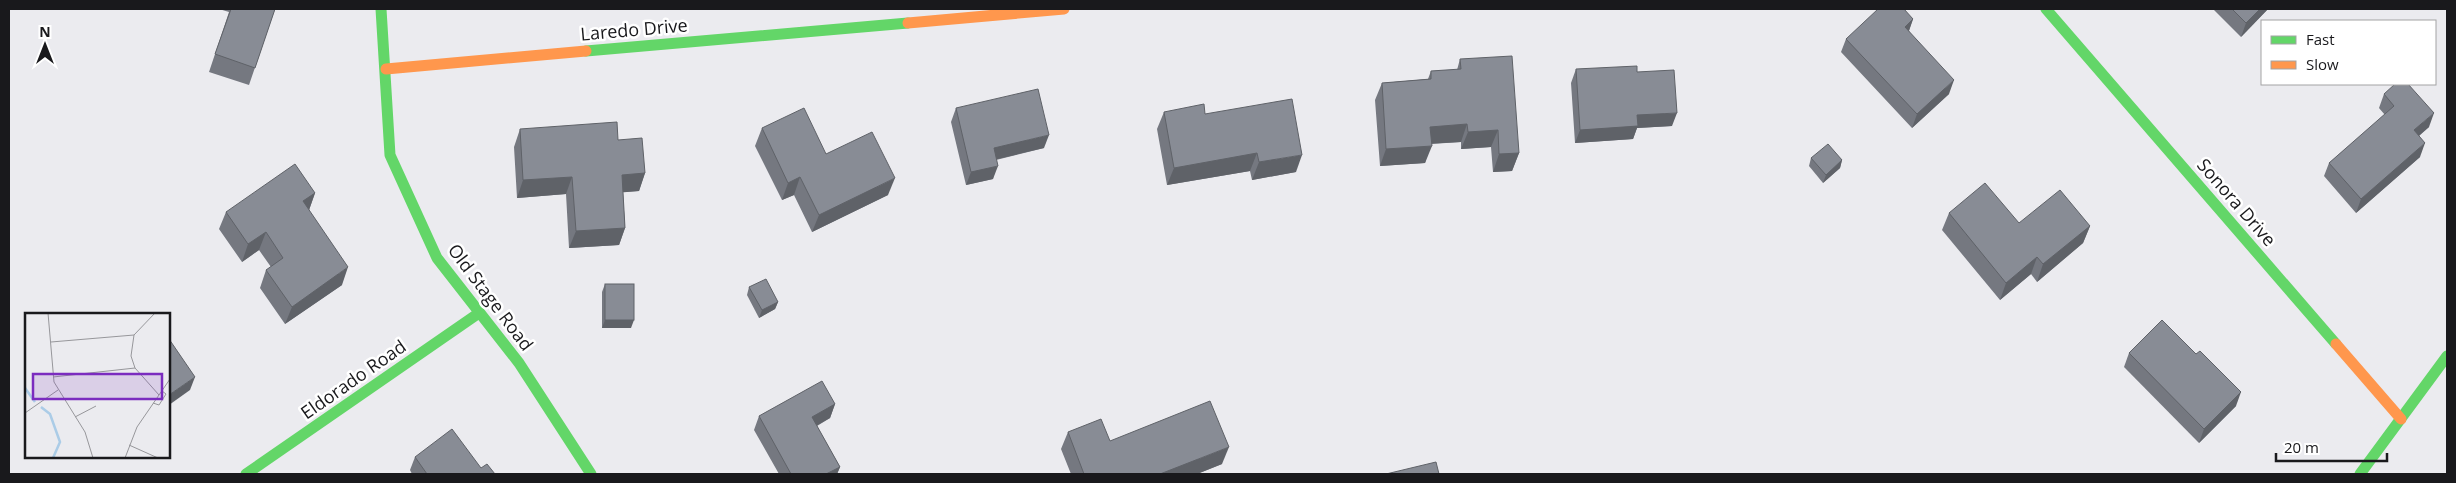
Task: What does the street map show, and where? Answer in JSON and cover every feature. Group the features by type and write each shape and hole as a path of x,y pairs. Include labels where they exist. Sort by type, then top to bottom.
{"street":[{"name":"Old Stage Road","path":"381,9 390,155 437,258 519,363 591,474"},
{"name":"Laredo Drive","path":"386,69 1064,9"},
{"name":"Sonora Drive","path":"2046,9 2401,419"},
{"name":"Eldorado Road","path":"246,474 479,312"},
{"path":"2360,474 2447,356"}],"building":[{"path":"231,9 275,9 255,68 215,54"},
{"path":"1878,9 1904,9 1913,19 1905,27 1954,80 1917,114 1846,39"},
{"path":"2232,9 2260,9 2246,23"},
{"path":"1512,56 1519,153 1499,154 1498,130 1468,132 1467,124 1430,127 1432,146 1386,149 1382,83 1431,79 1431,71 1461,69 1460,59"},
{"path":"1637,66 1637,72 1674,70 1677,113 1637,115 1638,126 1580,130 1576,69"},
{"path":"2394,85 2409,85 2434,113 2414,130 2425,143 2361,199 2329,163 2394,106 2384,94"},
{"path":"1038,89 1049,135 994,148 998,166 971,172 956,108"},
{"path":"1292,99 1302,155 1259,162 1257,153 1174,168 1164,112 1204,104 1205,114"},
{"path":"804,108 826,154 872,132 895,178 819,215 800,177 788,183 762,128"},
{"path":"617,122 618,140 642,138 645,173 622,175 625,228 576,231 572,177 523,180 520,129"},
{"path":"1828,144 1842,160 1826,175 1811,158"},
{"path":"295,164 315,193 303,201 348,267 292,307 266,270 283,258 266,232 248,244 226,212"},
{"path":"1985,183 2019,223 2060,190 2090,226 2043,264 2037,257 2006,283 1949,213"},
{"path":"766,279 778,302 762,310 749,287"},
{"path":"605,284 634,284 634,320 605,320"},
{"path":"2162,320 2196,354 2200,351 2241,392 2204,429 2129,353"},
{"path":"170,340 195,377 170,394"},
{"path":"822,381 835,404 812,417 840,467 826,474 791,474 759,416"},
{"path":"1210,401 1229,447 1160,474 1084,474 1068,432 1101,419 1110,441"},
{"path":"452,429 481,468 487,464 495,474 427,474 415,457"},
{"path":"1436,462 1439,474 1386,474"}],"traffic: fast":[{"path":"381,9 390,155 437,258 519,363 591,474"},
{"path":"2046,9 2336,344"},
{"path":"586,51 908,23"},
{"path":"246,474 479,313"},
{"path":"2360,474 2447,356"}],"traffic: slow":[{"path":"908,23 1064,9"},
{"path":"386,69 586,51"},
{"path":"2336,344 2401,419"}]}
